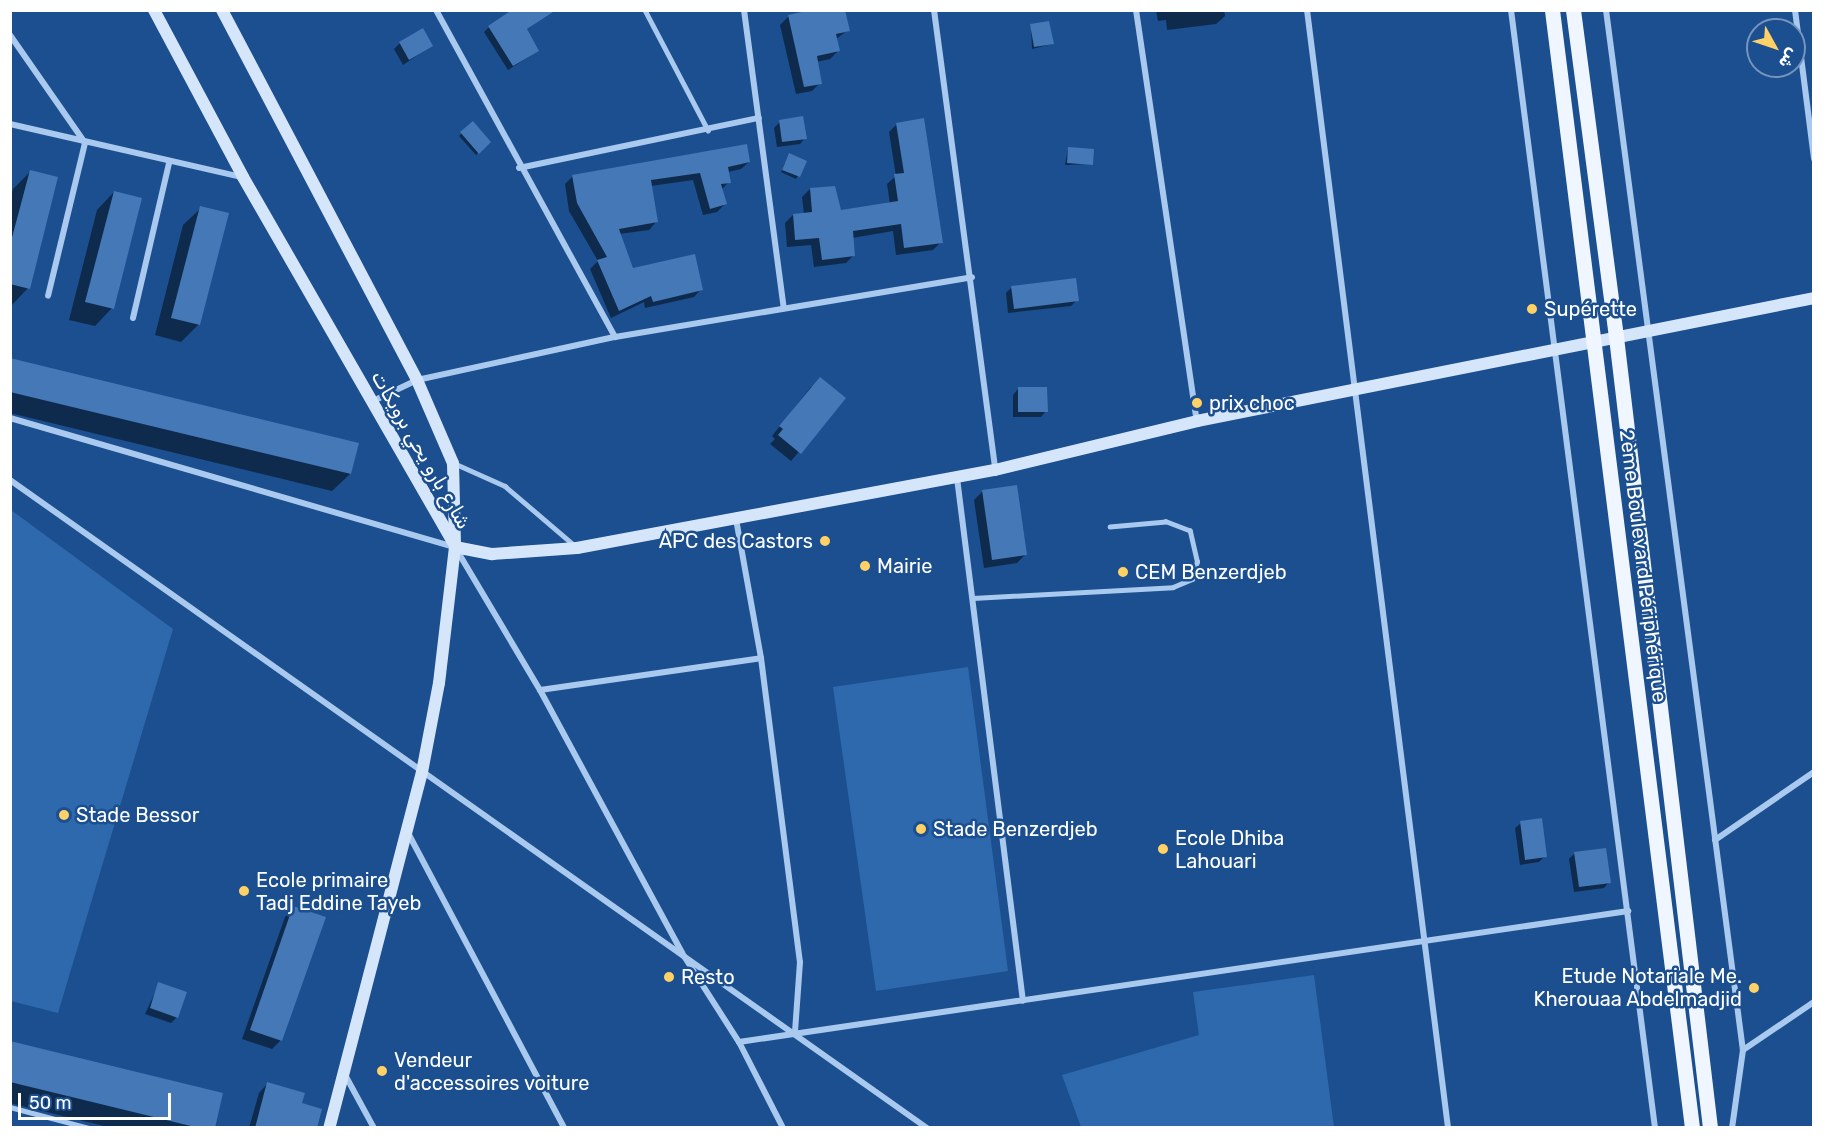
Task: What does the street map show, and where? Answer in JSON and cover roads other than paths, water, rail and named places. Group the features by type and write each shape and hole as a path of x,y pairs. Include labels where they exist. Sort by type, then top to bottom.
{"main road":[{"name":"شارع بارو يحي برويكات","path":"154,10 243,177 371,403 456,547"},
{"name":"شارع بارو يحي برويكات","path":"222,10 417,380 453,463 456,547"},
{"name":"2ème Boulevard Périphérique","path":"1552,10 1692,1128"},
{"name":"2ème Boulevard Périphérique","path":"1573,10 1616,337 1710,1128"},
{"path":"329,1128 405,826 422,772 439,683 456,547 492,554 577,548 957,478 1197,421 1814,298"}],"street":[{"path":"436,10 519,168 615,337"},
{"path":"744,10 784,308"},
{"path":"934,10 972,277 995,470"},
{"path":"1136,10 1197,421"},
{"path":"1307,10 1353,390 1426,940 1448,1128"},
{"path":"1510,10 1655,1128"},
{"path":"1606,10 1646,332 1743,1050 1732,1128"},
{"path":"1795,10 1814,159"},
{"path":"10,35 85,142 48,296"},
{"path":"519,168 759,118"},
{"path":"10,124 169,163 243,177"},
{"path":"133,318 169,163"},
{"path":"371,403 417,380 615,337 972,277"},
{"path":"10,418 456,547 540,690 682,953 739,1042 783,1128"},
{"path":"957,478 1023,1001"},
{"path":"10,480 422,772 795,1032 927,1128"},
{"path":"736,517 761,658 800,962 795,1032"},
{"path":"540,690 761,658"},
{"path":"1715,840 1814,772"},
{"path":"405,826 564,1128"},
{"path":"739,1042 1628,911"},
{"path":"1743,1050 1814,1002"},
{"path":"344,1072 374,1128"}],"lane":[{"path":"645,10 708,130"},
{"path":"453,463 505,486 577,548"},
{"path":"973,598 1173,587 1192,579 1197,562 1190,531 1166,522 1110,527"},
{"path":"10,1107 89,1128"}],"place":[{"name":"Supérette","path":"1532,309"},
{"name":"prix choc","path":"1197,403"},
{"name":"APC des Castors","path":"825,541"},
{"name":"Mairie","path":"865,566"},
{"name":"CEM Benzerdjeb","path":"1123,572"},
{"name":"Stade Bessor","path":"64,815"},
{"name":"Stade Benzerdjeb","path":"921,829"},
{"name":"Ecole Dhiba Lahouari","path":"1163,849"},
{"name":"Ecole primaire Tadj Eddine Tayeb","path":"244,891"},
{"name":"Resto","path":"669,977"},
{"name":"Etude Notariale Me. Kherouaa Abdelmadjid","path":"1754,988"},
{"name":"Vendeur d'accessoires voiture","path":"382,1071"}]}
